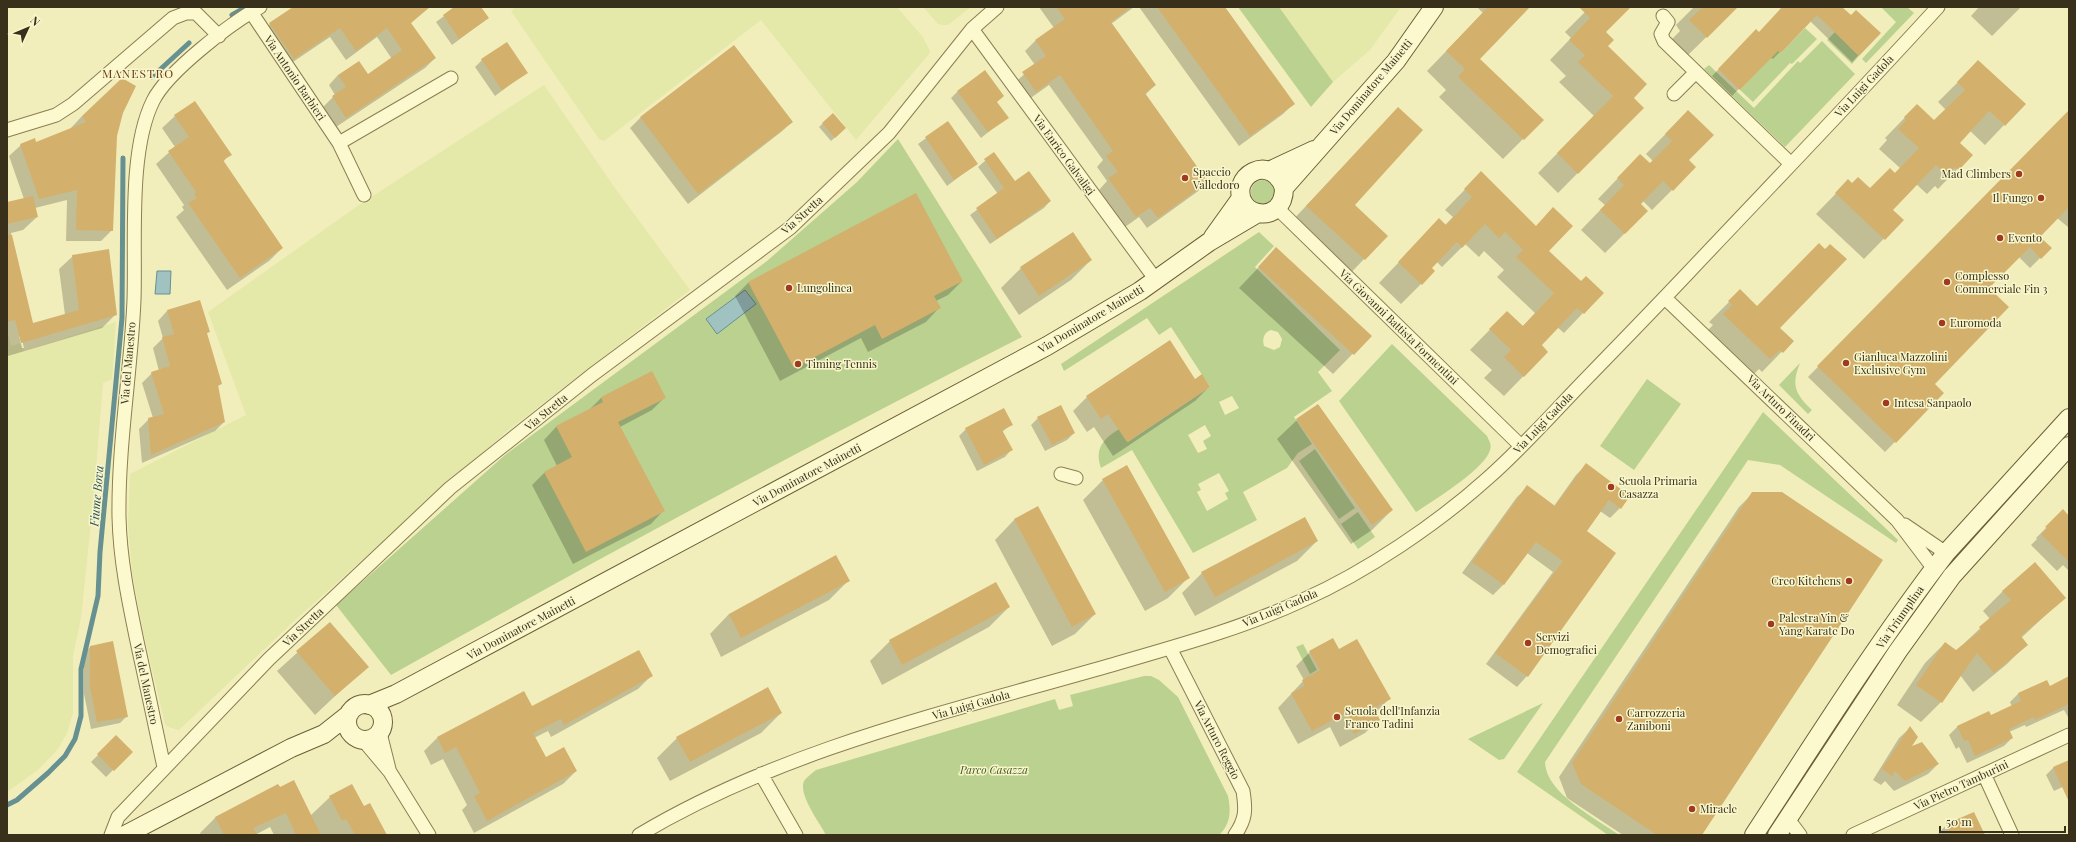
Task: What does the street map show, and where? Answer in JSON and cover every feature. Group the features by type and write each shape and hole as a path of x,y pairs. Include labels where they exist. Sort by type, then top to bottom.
{"street":[{"name":"Via Stretta","path":"110,835 118,817 164,767 269,659 450,488 592,375 790,228 889,132 972,29 996,7"},
{"name":"Via Dominatore Mainetti","path":"348,715 355,707 369,705 396,694 1047,346 1156,280 1209,242 1258,213 1268,213 1277,208 1282,202 1284,188 1396,61 1434,7"},
{"name":"Via Luigi Gadola","path":"639,835 675,813 761,774 874,732 1170,648 1262,618 1305,600 1402,544 1451,508 1488,478 1521,446 1665,298 1938,7"},
{"name":"Via del Manestro","path":"164,767 123,567 119,516 121,450 134,302 136,188 144,125 153,100 168,80 197,52 256,9"},
{"name":"Via Antonio Barbieri","path":"256,9 338,143 364,195"},
{"path":"7,130 56,115 72,104 173,18 197,10 219,36"},
{"path":"1668,18 1661,37 1791,164"},
{"name":"Via Enrico Galvaligi","path":"972,29 1156,280"},
{"path":"1674,94 1696,72"},
{"path":"338,143 451,78"},
{"name":"Via Dominatore Mainetti","path":"1209,242 1241,198 1240,191 1245,178 1256,171 1269,171 1322,146"},
{"path":"1269,171 1279,178 1284,188"},
{"path":"1241,198 1250,210 1258,213"},
{"name":"Via Giovanni Battista Formentini","path":"1277,208 1521,446"},
{"name":"Via Arturo Finadri","path":"1665,298 1897,520"},
{"name":"Via Triumplina","path":"1754,835 1876,650 1946,553 2069,418"},
{"name":"Via Triumplina","path":"1777,835 1898,651 1952,576 2069,446"},
{"path":"1061,474 1076,478"},
{"path":"1897,520 1946,553"},
{"path":"1897,520 1934,569"},
{"name":"Via Arturo Reggio","path":"1170,648 1243,791 1246,808 1243,824 1235,835"},
{"path":"370,732 396,694"},
{"path":"369,705 381,714 370,732"},
{"path":"348,715 347,722 370,732 390,772 429,835"},
{"path":"125,835 291,748 324,734 348,715"},
{"path":"324,734 370,732"},
{"name":"Via Pietro Tamburini","path":"1853,835 2069,735"},
{"path":"761,774 796,835"},
{"path":"1984,774 2012,835"},
{"path":"1788,819 1800,835"}],"green space":[{"path":"516,7 897,7 922,36 930,51 856,140 761,20 604,141 599,139 511,11"},
{"path":"923,7 971,7 948,25 944,25 938,24"},
{"path":"1238,7 1279,7 1333,82 1311,107"},
{"path":"1279,7 1401,7 1370,50 1333,82"},
{"path":"1881,7 1907,7 1914,13 1866,63 1862,59 1896,22"},
{"path":"1805,28 1817,39 1792,64 1790,63 1753,102 1740,90 1778,50 1781,53"},
{"path":"1835,32 1859,56 1852,64 1827,40"},
{"path":"1822,41 1855,74 1785,147 1704,69 1709,65 1754,108 1798,61 1800,63"},
{"path":"544,85 615,188 690,290 511,428 293,622 179,730 168,727 165,724 143,631 132,572 128,525 130,474 246,415 208,312 356,207"},
{"name":"Timing Tennis","path":"898,139 1022,337 705,503 547,588 391,675 336,605 505,455 767,261 857,182"},
{"path":"1263,180 1268,181 1274,187 1274,197 1268,203 1263,204 1258,203 1252,197 1251,192 1252,187 1258,181"},
{"path":"1259,232 1274,246 1255,267 1340,350 1318,372 1332,391 1294,417 1312,444 1298,453 1287,468 1243,492 1257,520 1193,553 1132,450 1101,468 1099,461 1099,450 1101,445 1108,437 1119,429 1128,442 1210,387 1171,327 1159,335 1147,318 1064,371 1061,364","holes":["1271,330 1278,332 1282,339 1280,347 1274,350 1264,346 1264,336","1232,396 1239,408 1225,415 1219,402","1205,425 1211,436 1203,441 1207,449 1198,453 1188,435","1219,473 1229,491 1225,493 1228,499 1207,511 1197,492 1201,490 1198,484"]},
{"path":"116,322 112,379 103,383 94,494 81,618 73,656 73,713 67,733 58,749 38,770 7,792 7,329 11,346 21,343 24,351"},
{"path":"1392,344 1487,436 1491,448 1479,466 1469,475 1416,512 1339,401"},
{"path":"1800,363 1795,383 1798,394 1812,410 1808,414 1779,385"},
{"path":"1647,379 1681,404 1634,470 1600,446"},
{"path":"1763,412 1898,540 1896,543 1780,465 1748,460 1545,762 1548,774 1554,785 1563,795 1586,813 1619,835 1608,835 1517,772"},
{"path":"1315,449 1355,508 1339,519 1299,461"},
{"path":"1358,512 1375,537 1358,549 1341,524"},
{"path":"1303,644 1317,670 1310,674 1296,647"},
{"name":"Parco Casazza","path":"1144,676 1151,676 1159,680 1178,697 1228,796 1230,812 1228,822 1219,835 826,835 810,809 804,794 804,781 816,770 1055,699 1059,710 1073,706 1070,695"},
{"path":"1543,703 1504,759 1499,760 1468,739"}],"water":[{"path":"157,271 171,271 170,294 155,294"},
{"path":"745,290 756,304 717,334 706,319"}],"building":[{"path":"293,7 430,7 411,23 436,58 346,118 332,96 346,87 338,75 359,61 368,74 402,50 387,28 356,51 340,28 294,59 269,23"},
{"path":"454,7 481,7 489,18 459,39 443,15"},
{"path":"1056,7 1131,7 1111,22 1156,85 1145,93 1208,182 1158,218 1150,208 1136,217 1108,178 1118,172 1106,156 1113,151 1060,75 1036,92 1022,72 1046,56 1035,40 1065,19"},
{"path":"1157,7 1225,7 1295,104 1250,136"},
{"path":"1488,7 1530,7 1480,59 1544,120 1524,140 1458,77 1465,69 1446,51"},
{"path":"1579,7 1631,7 1606,32 1614,40 1608,46 1647,84 1634,98 1644,108 1578,174 1557,153 1613,96 1578,62 1585,55 1569,40 1590,18"},
{"path":"1703,7 1738,7 1707,38 1689,20"},
{"path":"1782,7 1842,7 1851,15 1856,10 1881,33 1859,56 1817,15 1781,53 1778,51 1740,90 1718,69 1756,29 1759,32"},
{"path":"507,42 528,73 502,90 481,59"},
{"path":"734,45 793,122 698,194 640,117"},
{"path":"1978,60 2026,104 2005,126 1989,111 1960,143 1973,155 1959,170 1955,167 1947,175 1936,165 1893,210 1904,220 1885,240 1835,193 1848,179 1852,183 1858,177 1870,188 1890,168 1895,173 1919,148 1898,129 1906,120 1904,117 1917,104 1934,120 1965,90 1957,82"},
{"path":"985,70 1004,96 997,102 1009,118 988,132 957,91"},
{"path":"122,78 136,86 123,113 117,136 113,231 76,230 77,190 39,199 20,144 35,138 36,142 86,122 82,116"},
{"path":"195,101 232,155 223,160 283,248 240,278 188,203 197,198 194,194 196,192 168,151 189,137 174,115"},
{"path":"1398,107 1423,130 1355,205 1388,236 1365,260 1306,206"},
{"path":"1688,110 1714,135 1689,160 1696,167 1673,191 1663,181 1641,204 1648,211 1625,234 1600,210 1624,185 1617,178 1640,154 1650,163 1672,141 1665,134"},
{"name":"Complesso Commerciale Fin 3","path":"2069,110 2069,207 2040,237 2052,248 2041,259 2030,247 1989,288 2009,307 1935,384 1944,393 1896,443 1817,366"},
{"path":"833,113 846,128 835,138 822,123"},
{"path":"948,121 978,164 954,180 925,137"},
{"path":"994,152 1015,181 1029,171 1051,201 997,239 976,208 1004,188 984,159"},
{"path":"1481,171 1536,226 1553,207 1573,226 1549,251 1581,281 1586,276 1604,293 1584,314 1577,308 1542,345 1548,352 1524,377 1504,357 1511,350 1489,329 1507,311 1523,326 1554,293 1516,257 1523,250 1505,232 1499,238 1485,224 1462,248 1457,242 1432,268 1435,271 1422,285 1398,262 1439,218 1446,225 1472,197 1464,189"},
{"path":"916,193 963,281 934,296 941,308 882,339 875,325 794,368 748,282"},
{"path":"33,196 38,217 7,224 7,202"},
{"path":"1073,232 1092,260 1039,296 1020,267"},
{"path":"7,235 12,235 33,323 79,310 72,255 109,249 117,315 21,343 15,320 7,322"},
{"path":"1819,243 1825,249 1830,244 1847,259 1780,328 1794,341 1783,353 1780,350 1770,359 1723,314 1732,305 1728,301 1740,289 1757,306"},
{"path":"1276,247 1372,336 1354,355 1258,267"},
{"path":"200,300 210,332 207,333 222,384 218,385 225,422 151,455 148,418 164,414 151,372 170,366 162,337 174,334 167,310"},
{"path":"1170,340 1195,379 1202,374 1210,387 1127,442 1108,414 1101,419 1086,396"},
{"path":"652,371 666,398 618,422 665,511 586,552 544,472 572,457 556,426 603,402 601,397"},
{"path":"1318,404 1393,510 1372,525 1296,419"},
{"path":"1061,405 1075,433 1052,445 1037,417"},
{"path":"1004,408 1013,425 1002,430 1013,450 984,465 965,428"},
{"path":"1586,463 1630,496 1621,509 1609,500 1587,531 1616,553 1528,677 1495,653 1563,561 1536,542 1504,585 1472,562 1527,485 1555,506"},
{"path":"1127,465 1190,578 1165,592 1102,479"},
{"path":"1752,492 1782,492 1883,560 1702,835 1657,835 1581,784 1572,763"},
{"path":"1038,506 1096,614 1072,627 1014,519"},
{"path":"2063,509 2069,516 2069,562 2041,534 2047,528 2045,527"},
{"path":"1305,517 1318,541 1215,597 1201,572"},
{"path":"836,555 850,581 741,638 729,614"},
{"path":"2035,562 2066,598 2021,636 2028,645 1994,673 1977,653 1942,703 1916,685 1945,642 1956,650 1981,630 1979,627 2011,600 2002,591"},
{"path":"996,582 1010,607 902,665 889,640"},
{"path":"330,622 369,667 335,696 296,651"},
{"path":"1333,638 1339,649 1357,639 1391,699 1374,708 1380,720 1354,734 1344,714 1312,731 1291,693 1305,686 1302,680 1320,670 1309,651"},
{"path":"113,641 128,717 97,722 90,687 90,646"},
{"path":"639,650 653,676 564,725 561,719 533,733 546,757 564,747 577,771 487,821 474,796 480,793 456,747 445,753 437,737 524,691 532,706"},
{"path":"2069,676 2069,704 2035,720 2034,717 2009,729 2013,738 1975,756 1968,740 1964,741 1957,726 1989,711 1991,715 2021,701 2018,693 2047,680 2050,686"},
{"path":"768,687 782,713 690,762 676,737"},
{"path":"1910,726 1918,737 1912,746 1922,742 1939,764 1905,781 1895,771 1892,776 1882,769"},
{"path":"116,735 133,752 114,771 97,754"},
{"path":"2069,760 2069,802 2053,767"},
{"path":"294,780 321,835 296,835 286,813 253,828 257,835 224,835 215,817 278,784 280,787"},
{"path":"352,784 364,806 370,803 387,835 355,835 346,819 342,821 329,796"},
{"path":"1974,812 1985,835 1951,835 1946,824"}],"waterway":[{"name":"Fiume Bova","path":"232,15 246,7"},
{"name":"Fiume Bova","path":"152,77 189,43"},
{"name":"Fiume Bova","path":"7,805 17,800 65,756 75,739 81,716 81,669 98,596 100,552 122,318 123,158"}],"place":[{"name":"Mad Climbers","path":"2019,174"},
{"name":"Spaccio Valledoro","path":"1185,178"},
{"name":"Il Fungo","path":"2041,198"},
{"name":"Evento","path":"2000,238"},
{"name":"Complesso Commerciale Fin 3","path":"1947,282"},
{"name":"Lungolinea","path":"789,288"},
{"name":"Euromoda","path":"1942,323"},
{"name":"Gianluca Mazzolini Exclusive Gym","path":"1846,363"},
{"name":"Timing Tennis","path":"798,364"},
{"name":"Intesa Sanpaolo","path":"1886,403"},
{"name":"Scuola Primaria Casazza","path":"1611,487"},
{"name":"Creo Kitchens","path":"1849,581"},
{"name":"Palestra Yin & Yang Karate Do","path":"1771,624"},
{"name":"Servizi Demografici","path":"1528,643"},
{"name":"Scuola dell'Infanzia Franco Tadini","path":"1337,717"},
{"name":"Carrozzeria Zaniboni","path":"1619,719"},
{"name":"Miracle","path":"1692,809"}],"district":[{"name":"MANESTRO","path":"138,74"}]}
